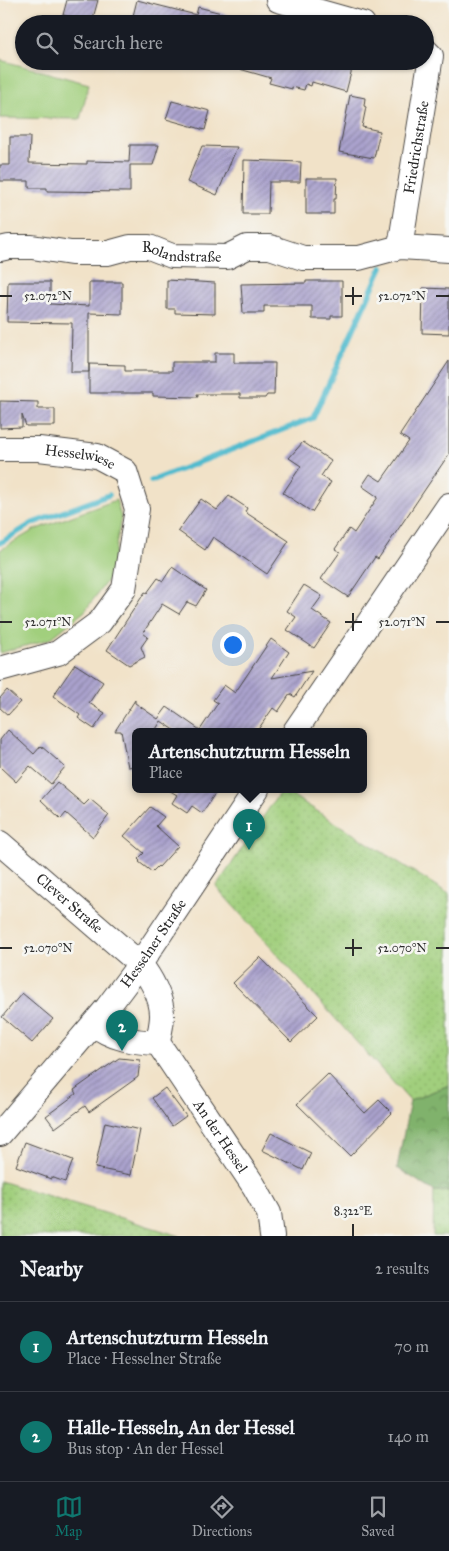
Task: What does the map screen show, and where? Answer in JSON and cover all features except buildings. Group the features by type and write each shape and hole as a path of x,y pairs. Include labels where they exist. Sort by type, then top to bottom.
{"street":[{"path":"278,0 332,15"},
{"name":"Friedrichstraße","path":"400,246 429,70"},
{"name":"Rolandstraße","path":"0,249 32,247 70,253 108,253 130,247 149,247 172,256 226,257 247,246 270,246 303,258 359,258 400,246 449,250"},
{"name":"Hesselwiese","path":"0,449 39,448 97,456 125,471 137,509 124,589 100,622 58,653 0,669"},
{"path":"297,728 449,505"},
{"name":"Hesselner Straße","path":"0,1134 94,1024 140,964 253,793"},
{"name":"Clever Straße","path":"0,843 140,964"},
{"path":"94,1024 101,1030 133,1042 158,1044 162,1014 154,984 140,964"},
{"name":"An der Hessel","path":"158,1044 254,1186 269,1213 272,1236"}],"green space":[{"path":"0,60 15,64 15,70 37,70 89,84 80,119 0,118"},
{"path":"116,500 121,517 111,575 85,611 50,639 0,653 0,550 34,530"},
{"path":"279,793 288,793 449,894 449,1085 410,1101 216,887"},
{"path":"449,1085 449,1191 434,1191 397,1168 410,1101"},
{"path":"0,1181 180,1236 0,1236"},
{"path":"434,1191 449,1191 449,1236 433,1236"}],"waterway":[{"path":"151,481 313,418 382,267"},
{"path":"0,543 33,523 109,495"}],"place":[{"name":"Artenschutzturm Hesseln","path":"249,850"},
{"name":"Halle-Hesseln, An der Hessel","path":"122,1051"}]}
